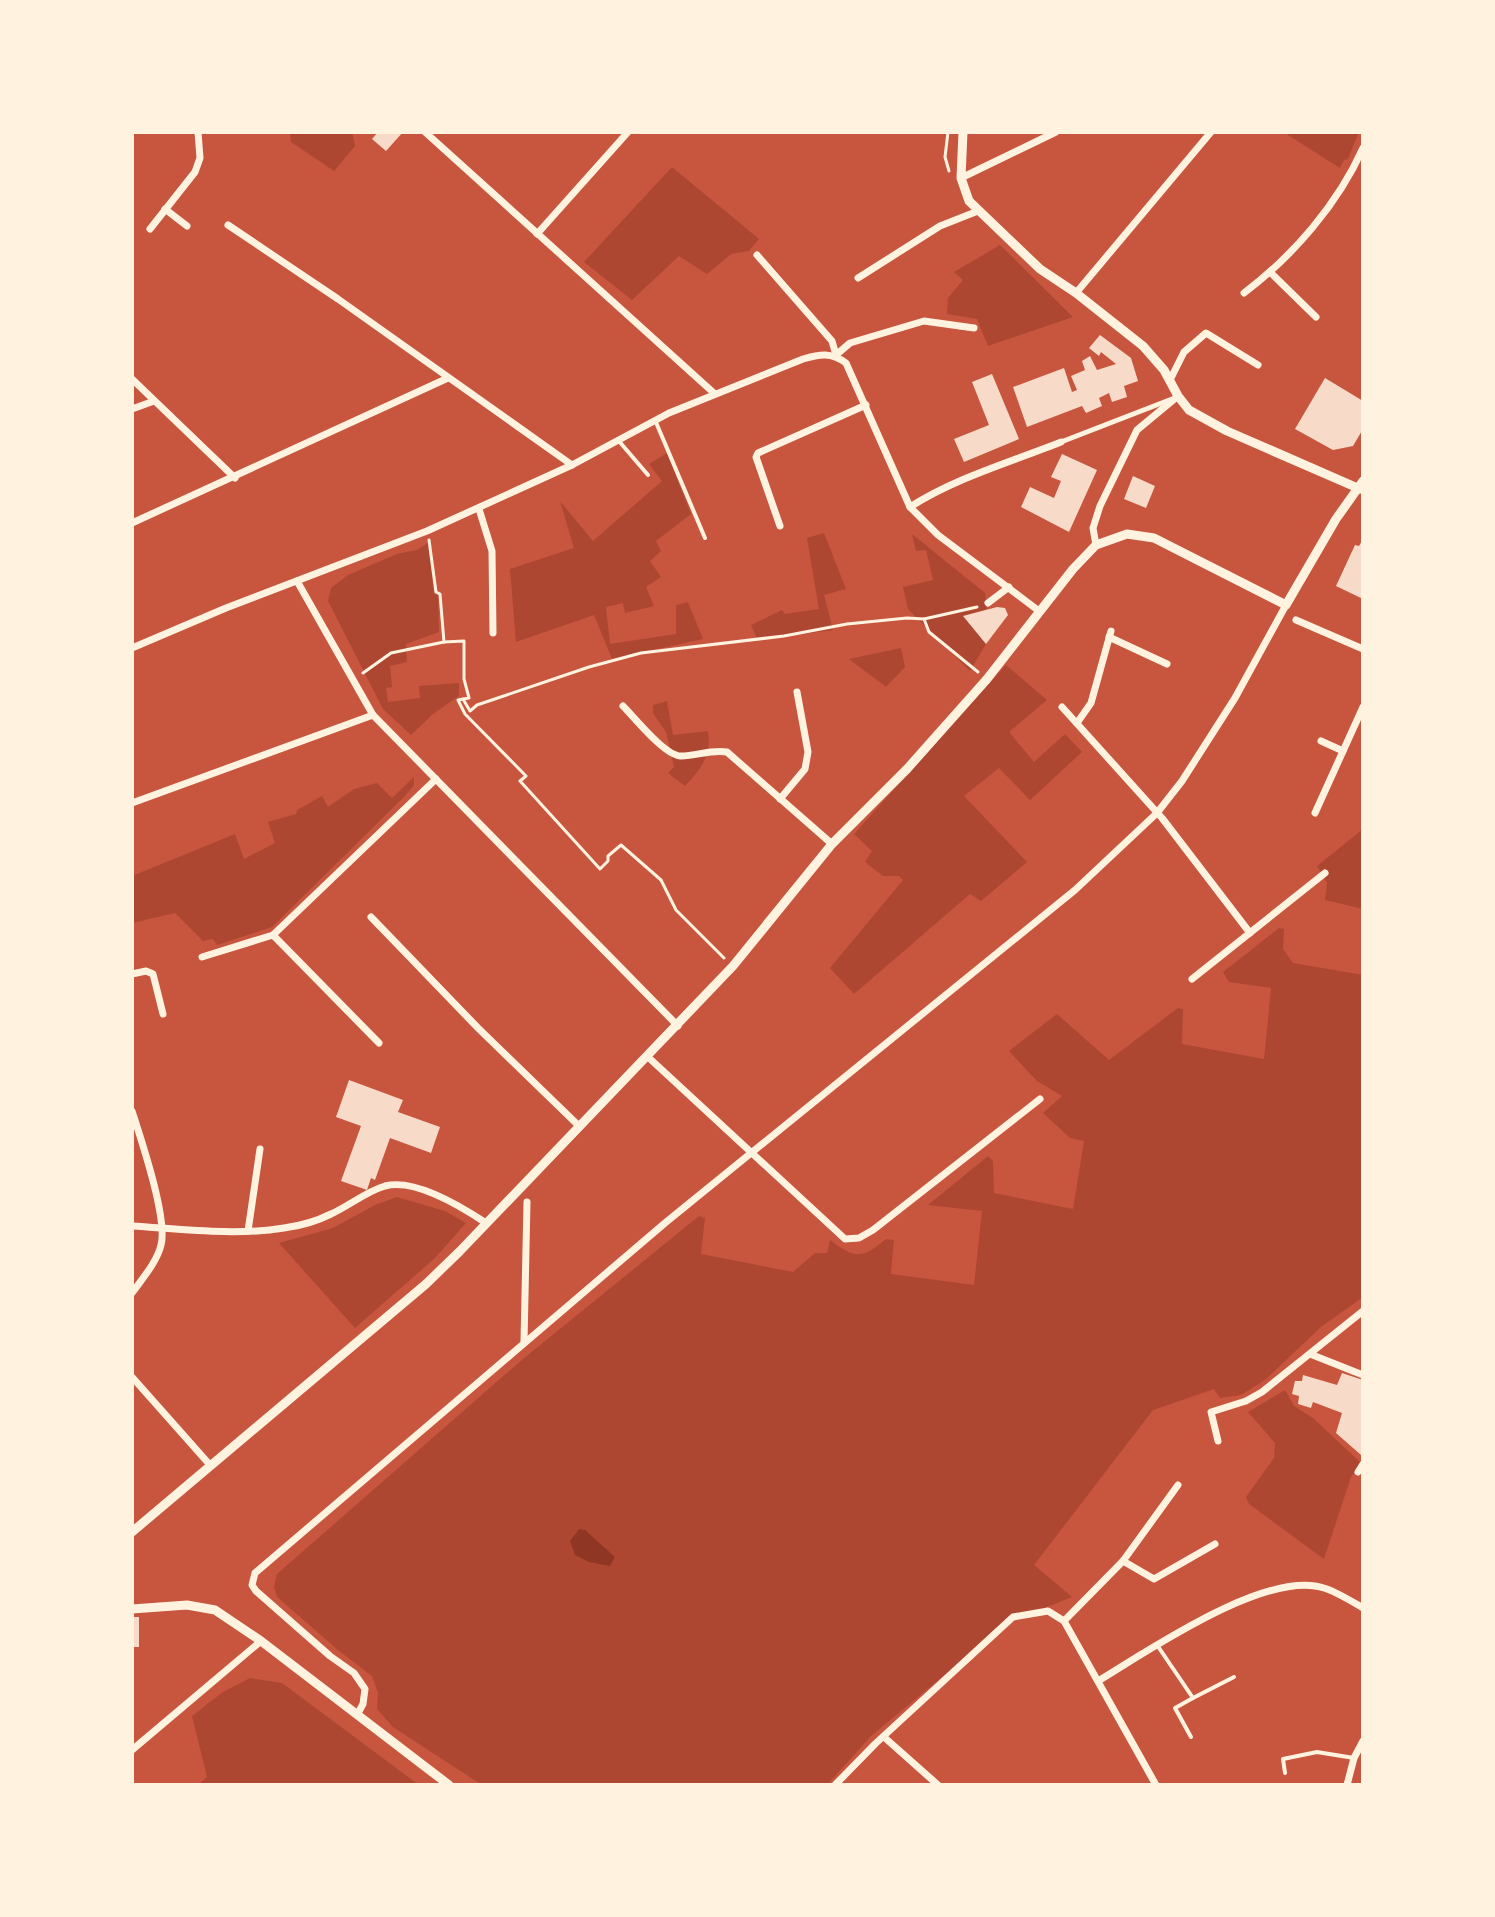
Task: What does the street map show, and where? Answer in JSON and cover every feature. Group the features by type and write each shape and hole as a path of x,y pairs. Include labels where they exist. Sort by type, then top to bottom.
{"street":[{"path":"150,229 195,172 200,158 198,132"},
{"path":"425,132 715,394"},
{"path":"537,234 628,132"},
{"path":"357,1715 363,1704 365,1689 354,1673 256,1591 252,1585 255,1573 710,1187 1075,890 1157,813 1203,751 1286,605 1361,486 1227,431 1189,410 1155,358 1143,346 1040,269 969,201 961,178 963,132"},
{"path":"961,178 1056,132"},
{"path":"1076,293 1211,132"},
{"path":"1244,293 1271,273 1316,221 1359,165 1363,148"},
{"path":"165,209 187,226"},
{"path":"858,278 940,226 978,211"},
{"path":"228,225 572,465"},
{"path":"757,255 832,341 836,355"},
{"path":"1271,273 1316,317"},
{"path":"836,355 850,343 924,321 974,328"},
{"path":"1170,380 1184,352 1206,333 1258,365"},
{"path":"132,648 479,509 572,465 655,420 803,359 824,354 836,355 846,363 910,507 938,535 1039,611"},
{"path":"132,523 448,378"},
{"path":"132,379 235,478"},
{"path":"910,507 951,487 1178,396"},
{"path":"1096,545 1093,528 1100,506 1137,430 1178,396"},
{"path":"132,409 154,401"},
{"path":"780,526 756,457 758,453 866,405"},
{"path":"479,509 492,551 493,633"},
{"path":"132,1532 426,1284 486,1223 733,966 832,844 907,769 987,679 1039,611 1096,545 1127,534 1154,538 1286,605"},
{"path":"297,581 373,715 678,1026"},
{"path":"988,603 1009,587"},
{"path":"1296,620 1363,649"},
{"path":"1077,723 1091,703 1110,634 1167,664"},
{"path":"780,799 805,769 808,752 797,692"},
{"path":"623,706 670,753 683,756 727,752 832,844"},
{"path":"1062,707 1157,813 1250,933"},
{"path":"1315,813 1363,707"},
{"path":"132,803 373,715"},
{"path":"1321,741 1343,751"},
{"path":"202,957 273,935 436,779"},
{"path":"1192,979 1325,873"},
{"path":"371,917 478,1028 579,1126"},
{"path":"273,935 379,1043"},
{"path":"132,974 146,971 153,974 163,1014"},
{"path":"648,1057 845,1239 854,1240 873,1230 1040,1099"},
{"path":"132,1111 147,1157 162,1228 158,1255 132,1293"},
{"path":"248,1231 260,1149"},
{"path":"132,1226 248,1231 283,1229 330,1215 387,1185 404,1185 429,1193 462,1207 486,1223"},
{"path":"524,1342 527,1202"},
{"path":"1218,1441 1211,1412 1246,1401 1262,1392 1363,1311"},
{"path":"1310,1354 1363,1375"},
{"path":"132,1377 210,1465"},
{"path":"1358,1472 1363,1464"},
{"path":"1064,1621 1123,1561 1178,1485"},
{"path":"1123,1561 1154,1579 1215,1544"},
{"path":"1098,1681 1157,1645 1246,1599 1286,1586 1324,1588 1363,1608"},
{"path":"132,1609 201,1606 215,1610 261,1641 449,1785"},
{"path":"835,1785 1013,1617 1037,1611 1048,1611 1064,1621 1156,1785"},
{"path":"132,1750 261,1641"},
{"path":"884,1737 938,1785"},
{"path":"1347,1785 1354,1758 1363,1741"}],"lane":[{"path":"655,420 705,538"},
{"path":"618,440 648,475"},
{"path":"1157,1645 1193,1698"},
{"path":"1191,1737 1175,1708 1234,1677"},
{"path":"1285,1773 1283,1759 1317,1752 1354,1758"}],"path":[{"path":"427,531 436,592 440,594 444,642"},
{"path":"463,699 470,711 477,705 566,675 656,650 738,642 847,624 924,619 988,603"},
{"path":"924,619 929,632 987,679"},
{"path":"352,679 391,653 464,641 464,679 469,698 458,700 465,714 526,776 520,781 600,869 608,861 608,856 621,845 661,880 676,910 701,938 733,966"}],"shaded area":[{"path":"290,132 352,132 355,146 334,171 291,142"},
{"path":"1288,132 1359,132 1348,159 1340,168 1288,135"},
{"path":"672,167 759,239 749,251 731,254 707,274 679,256 632,300 584,262"},
{"path":"1000,245 1073,317 988,346 977,319 947,314 948,298 963,280 954,272"},
{"path":"667,453 691,514 656,541 661,551 650,561 661,577 646,587 654,606 625,613 623,603 606,607 610,644 676,634 676,605 688,602 703,639 612,659 594,615 516,642 510,569 574,548 560,501 593,541 662,481 649,464"},
{"path":"824,533 846,589 824,595 833,630 758,640 751,625 782,610 785,614 819,609 807,538"},
{"path":"912,534 985,593 987,609 964,616 986,644 970,671 908,609 903,587 933,580 926,550 916,551"},
{"path":"428,543 434,594 438,595 439,632 406,644 407,662 390,666 392,687 386,688 388,702 420,698 419,686 459,683 459,696 433,714 411,735 383,709 328,601 331,588 348,575 397,554 417,550"},
{"path":"901,648 905,667 886,687 849,659"},
{"path":"1006,665 1047,700 1009,732 1034,762 1065,734 1082,752 1030,800 999,768 964,796 1027,862 981,901 970,894 854,994 830,968 903,880 899,876 883,876 865,862 872,851 854,834"},
{"path":"667,701 673,735 708,731 704,761 685,786 668,773 674,767 666,732 653,713 653,705"},
{"path":"414,777 414,785 404,797 272,927 217,945 213,939 203,941 175,913 132,923 132,876 235,834 244,859 275,843 268,822 296,814 297,810 322,796 328,807 354,789 377,783 392,798"},
{"path":"1363,829 1363,909 1325,900 1327,883 1317,866"},
{"path":"1279,928 1284,929 1283,949 1293,963 1363,975 1363,1297 1321,1327 1265,1380 1241,1395 1220,1398 1214,1389 1153,1410 1034,1565 1072,1597 1013,1618 871,1736 827,1785 482,1785 393,1727 377,1709 378,1693 372,1676 277,1597 274,1587 277,1574 523,1359 699,1216 705,1218 701,1254 793,1272 815,1253 827,1253 830,1240 846,1251 858,1254 871,1250 886,1239 894,1240 891,1274 974,1285 982,1211 928,1205 988,1156 993,1161 994,1193 1073,1209 1084,1141 1070,1138 1043,1113 1062,1096 1037,1081 1009,1051 1057,1014 1109,1060 1178,1008 1183,1009 1182,1044 1264,1059 1271,988 1229,982 1223,972"},
{"path":"397,1197 445,1211 466,1223 435,1258 355,1328 279,1243 333,1228"},
{"path":"1285,1390 1294,1406 1313,1418 1361,1463 1351,1477 1324,1559 1249,1504 1246,1497 1274,1458 1275,1443 1248,1412"},
{"path":"579,1529 585,1530 615,1557 610,1566 589,1562 575,1555 570,1541"},
{"path":"250,1678 282,1683 419,1785 198,1785 207,1777 192,1716 223,1692"}],"building":[{"path":"378,132 403,132 386,151 372,139"},
{"path":"1100,335 1131,358 1138,381 1124,386 1127,397 1112,402 1109,393 1099,398 1102,406 1086,413 1082,406 1027,427 1013,387 1064,368 1072,392 1077,390 1071,376 1085,370 1082,361 1090,356 1097,370 1116,364 1101,352 1099,356 1089,348"},
{"path":"992,374 1019,439 964,462 954,439 989,425 972,382"},
{"path":"1325,378 1363,401 1363,429 1353,446 1333,450 1295,429"},
{"path":"1062,454 1097,470 1069,532 1021,507 1030,487 1054,498 1061,481 1051,477"},
{"path":"1133,476 1155,486 1146,508 1124,499"},
{"path":"1363,539 1363,599 1336,586 1355,545 1359,546"},
{"path":"997,607 1005,608 1008,615 986,644 963,616"},
{"path":"349,1080 403,1100 398,1112 440,1127 431,1153 390,1138 375,1180 371,1178 367,1190 341,1181 361,1126 336,1117"},
{"path":"1342,1373 1363,1380 1361,1455 1336,1433 1342,1413 1313,1402 1311,1408 1298,1404 1299,1396 1292,1394 1295,1381 1302,1381 1303,1375 1337,1385"},
{"path":"132,1617 139,1617 139,1647 132,1647"}]}
